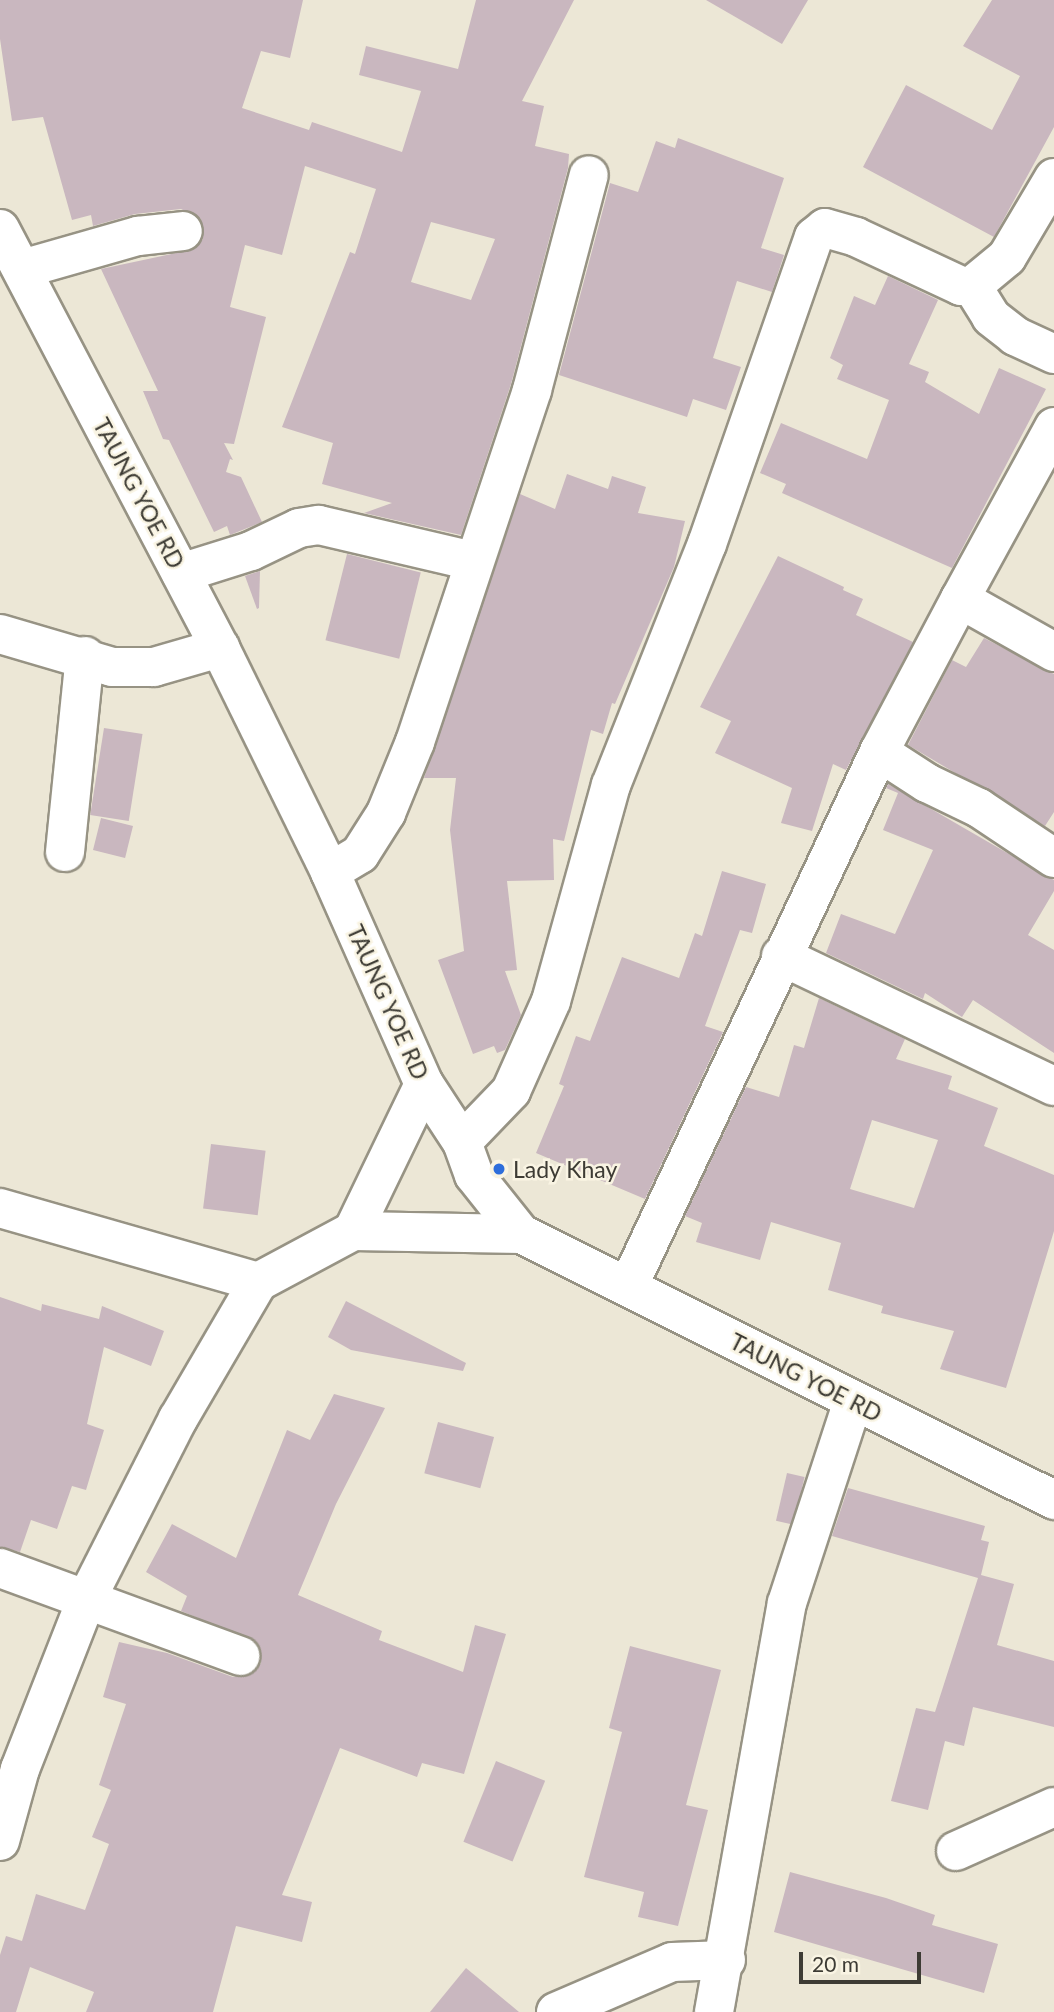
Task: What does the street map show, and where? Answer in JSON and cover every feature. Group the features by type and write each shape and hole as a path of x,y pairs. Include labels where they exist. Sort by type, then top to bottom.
{"street":[{"path":"330,873 360,854 386,813 415,742 472,561 533,390 589,175"},
{"path":"461,1142 511,1091 551,1002 611,785 707,544 814,237 825,228 856,237 961,286 972,286 1007,257 1054,178"},
{"name":"TAUNG YOE RD","path":"0,229 220,648 330,873 424,1084 461,1142 474,1175 521,1234 1054,1500"},
{"path":"22,269 138,236 183,231"},
{"path":"972,286 992,317 1007,330 1054,354"},
{"path":"628,1287 879,752 960,599 1043,474 1054,427"},
{"path":"181,573 251,551 299,528 319,525 472,561"},
{"path":"960,599 1054,652"},
{"path":"0,634 85,656 112,667 154,667 220,648"},
{"path":"65,852 85,656"},
{"path":"879,752 927,783 979,808 1054,858"},
{"path":"781,956 1054,1086"},
{"path":"352,1231 424,1084"},
{"path":"0,1208 258,1282"},
{"path":"0,1841 10,1769 87,1598 178,1419 258,1282 352,1231 521,1234"},
{"path":"714,2012 726,1960 787,1603 853,1401"},
{"path":"0,1569 87,1598 240,1656"},
{"path":"956,1851 1054,1807"},
{"path":"556,2012 672,1962 726,1960"}],"building":[{"path":"0,0 303,0 290,58 261,51 242,108 309,130 312,122 402,152 421,91 359,75 366,46 458,69 476,0 574,0 522,101 544,106 535,146 569,154 568,168 511,384 461,535 364,513 392,503 322,484 333,443 282,427 350,252 355,254 376,189 305,166 282,255 245,245 230,307 266,317 234,444 224,443 233,460 230,459 226,472 241,477 262,522 230,535 227,526 214,532 169,440 163,439 143,391 158,391 101,269 195,249 203,239 201,219 181,209 135,214 93,226 91,215 72,220 43,117 12,121 0,39","holes":["431,222 495,239 471,300 411,282"]},
{"path":"706,0 808,0 782,44"},
{"path":"992,0 1054,0 1054,127 994,237 863,167 906,85 992,130 1020,76 963,46"},
{"path":"678,138 784,178 761,248 784,255 772,292 737,281 713,358 741,367 726,410 693,399 687,417 559,375 610,183 638,192 656,141 675,148"},
{"path":"888,276 938,300 909,364 929,372 925,382 979,414 999,368 1046,389 952,568 782,493 786,484 760,473 781,423 867,459 889,400 837,379 843,365 830,358 854,296 875,305"},
{"path":"567,474 608,489 612,476 646,487 638,513 685,521 674,567 615,704 612,703 603,734 591,730 564,841 553,839 554,880 507,881 517,970 505,971 521,1015 505,1050 497,1053 494,1046 473,1054 438,960 464,951 450,830 456,778 424,778 520,494 555,509"},
{"path":"347,554 421,572 399,659 325,640"},
{"path":"778,556 844,587 843,590 863,599 856,615 913,642 846,770 833,764 812,831 781,823 792,788 715,753 731,721 700,707"},
{"path":"260,571 259,608 257,609 245,576"},
{"path":"984,638 1054,674 1054,812 1045,826 908,745 952,660 966,667"},
{"path":"104,728 143,734 129,821 90,815"},
{"path":"888,784 1054,880 1054,891 1028,935 1054,950 1054,1053 973,1000 962,1017 925,993 923,999 826,953 841,914 895,934 933,850 883,830 898,793 886,788"},
{"path":"101,818 133,826 125,858 93,850"},
{"path":"722,871 766,884 752,933 740,930 705,1026 723,1032 645,1199 536,1153 564,1086 559,1084 576,1036 590,1041 622,957 679,978 695,933 702,936"},
{"path":"819,998 905,1039 896,1059 952,1076 948,1089 998,1108 984,1146 1054,1175 1054,1231 1006,1388 940,1369 954,1331 881,1313 883,1306 828,1290 841,1243 771,1222 760,1260 696,1242 702,1223 685,1216 746,1087 779,1097 794,1045 804,1048","holes":["872,1120 938,1140 914,1208 850,1189"]},
{"path":"211,1144 266,1151 258,1215 203,1209"},
{"path":"0,1297 41,1311 42,1304 99,1319 102,1306 164,1331 151,1366 104,1347 87,1424 104,1430 86,1490 72,1486 57,1529 31,1520 20,1552 0,1547"},
{"path":"346,1301 466,1363 463,1371 351,1350 328,1337"},
{"path":"334,1394 385,1408 336,1504 298,1595 382,1631 379,1640 463,1672 475,1625 506,1634 464,1774 422,1763 417,1777 340,1748 282,1895 312,1902 302,1942 236,1926 213,2012 86,2012 94,1992 30,1967 16,2012 0,2012 0,1955 6,1936 22,1941 36,1894 85,1910 109,1844 92,1837 111,1790 99,1785 126,1704 103,1697 119,1642 167,1653 233,1677 253,1673 261,1663 256,1642 181,1611 187,1596 146,1572 172,1524 236,1558 287,1430 310,1440"},
{"path":"438,1422 494,1437 480,1488 424,1473"},
{"path":"787,1473 805,1477 794,1525 776,1521"},
{"path":"848,1488 985,1526 981,1540 989,1542 981,1575 1014,1584 997,1645 1054,1661 1054,1727 973,1707 964,1746 945,1741 928,1810 891,1801 916,1708 935,1712 978,1578 832,1536"},
{"path":"630,1646 721,1670 686,1805 708,1810 678,1926 638,1917 644,1892 584,1877 622,1732 609,1728"},
{"path":"496,1761 545,1781 513,1862 463,1842"},
{"path":"790,1872 886,1898 935,1915 932,1925 998,1944 984,1993 774,1932"},
{"path":"466,1968 519,2012 430,2012"}],"place":[{"name":"Lady Khay","path":"499,1169"}]}
